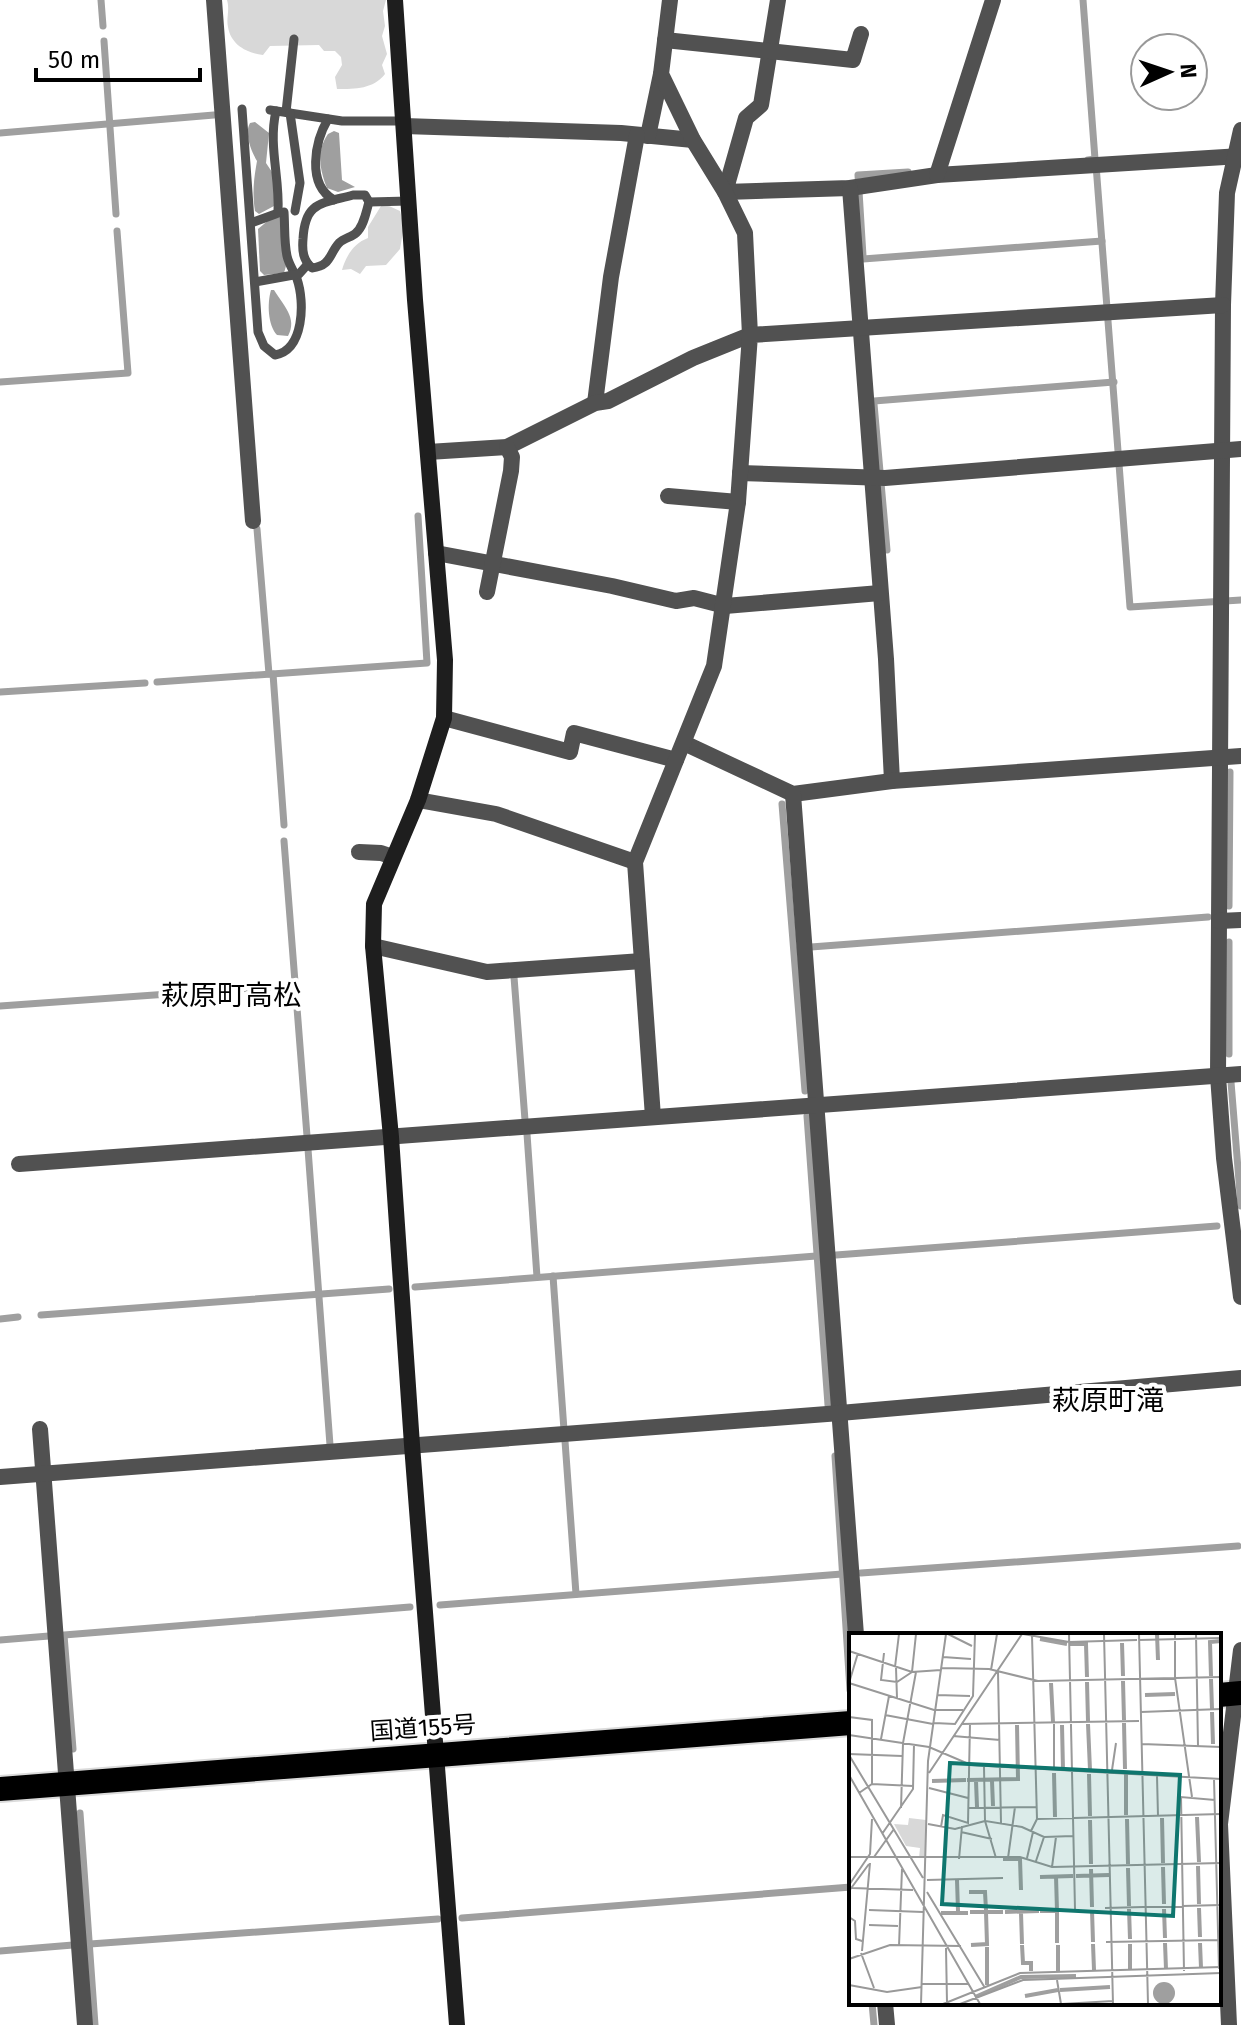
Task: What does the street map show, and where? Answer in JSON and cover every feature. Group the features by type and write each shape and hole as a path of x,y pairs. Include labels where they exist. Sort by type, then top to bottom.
{"highway":[{"name":"国道155号","path":"0,1789 849,1723"}],"street":[{"path":"214,0 253,521"},
{"path":"395,0 445,660 444,718 418,800 374,904 373,946 391,1137 457,2025"},
{"path":"595,403 611,277 642,135 661,74 670,0"},
{"path":"725,192 746,118 761,105 778,0"},
{"path":"937,175 993,0"},
{"path":"665,40 853,60 861,34"},
{"path":"653,1117 635,862 714,666 738,502 750,335 745,233 725,192 693,140 661,74"},
{"path":"404,124 693,140"},
{"path":"1241,130 1238,156 1227,193 1223,305 1218,1076 1224,1158 1241,1297"},
{"path":"725,192 850,188 937,175 1238,156"},
{"path":"850,188 892,781"},
{"path":"428,452 507,447 595,403 608,401 693,358 750,335 1223,305"},
{"path":"487,592 511,471 512,457 507,447"},
{"path":"740,473 885,478 1241,449"},
{"path":"668,496 738,502"},
{"path":"436,553 676,601 694,598 725,606 880,593"},
{"path":"444,718 570,752 574,733 676,760"},
{"path":"684,743 793,794 892,781 1241,756"},
{"path":"793,794 856,1633"},
{"path":"418,800 496,814 635,862"},
{"path":"359,852 393,857"},
{"path":"1219,921 1241,920"},
{"path":"373,946 487,972 642,961"},
{"path":"19,1164 1241,1074"},
{"path":"0,1477 840,1413 1241,1378"},
{"path":"40,1429 85,2025"},
{"path":"1221,1813 1232,1694 1241,1650"},
{"path":"1221,1846 1229,2025"},
{"path":"885,2005 887,2025"}],"lane":[{"path":"242,109 260,339 269,352 283,354 300,330 299,295 286,253 286,212 273,153 294,39"},
{"path":"280,112 404,124"},
{"path":"280,112 300,183 286,212"},
{"path":"328,119 316,143 316,159 321,186 327,196 334,200"},
{"path":"353,195 365,195 369,202 361,228 337,244 329,261 321,267 312,268 305,261 303,249 304,217 334,200 353,195"},
{"path":"369,202 409,201"},
{"path":"230,217 251,220 286,212 308,213"},
{"path":"255,282 295,275 308,264"}],"shaded area":[{"path":"227,0 386,0 382,36 387,54 382,65 385,74 370,85 337,89 335,77 342,65 341,57 335,51 324,51 319,45 270,46 263,55 246,50 232,39"},
{"path":"255,122 269,133 266,163 274,175 274,206 259,214 255,211 254,198 257,161 248,137 250,123"},
{"path":"334,131 339,133 342,180 355,187 338,192 327,188 320,161 324,140"},
{"path":"381,206 400,211 404,226 400,249 386,265 366,266 360,274 351,269 342,270 351,251 368,238 368,227"},
{"path":"280,217 286,266 284,273 264,275 260,271 258,229 271,218"},
{"path":"271,290 274,290 290,317 288,336 277,335 272,326 269,308"}],"waterway":[{"path":"101,0 103,26"},
{"path":"1083,0 1095,159 1088,160"},
{"path":"104,41 116,214"},
{"path":"0,133 214,115"},
{"path":"1096,165 1130,607 1241,600"},
{"path":"863,256 858,175 908,172"},
{"path":"0,382 128,373 117,231"},
{"path":"863,259 1102,241"},
{"path":"874,401 1114,382"},
{"path":"874,404 887,550"},
{"path":"157,682 427,663 418,516"},
{"path":"257,529 269,674"},
{"path":"273,674 284,825"},
{"path":"0,692 145,683"},
{"path":"1229,906 1230,772"},
{"path":"782,804 805,1091"},
{"path":"284,841 307,1136"},
{"path":"811,947 1208,917"},
{"path":"1229,942 1229,1054"},
{"path":"514,977 525,1120"},
{"path":"0,1006 296,985"},
{"path":"1231,1082 1241,1206"},
{"path":"807,1116 828,1405"},
{"path":"527,1134 537,1277"},
{"path":"308,1149 330,1445"},
{"path":"836,1255 1217,1226"},
{"path":"415,1287 816,1256"},
{"path":"553,1276 564,1430"},
{"path":"41,1315 389,1289"},
{"path":"0,1319 18,1317"},
{"path":"565,1441 576,1594"},
{"path":"835,1456 849,1674"},
{"path":"861,1573 1238,1546"},
{"path":"440,1605 842,1574"},
{"path":"73,1749 64,1635 410,1607"},
{"path":"0,1640 49,1636"},
{"path":"80,1813 95,2025"},
{"path":"462,1918 849,1887"},
{"path":"90,1944 438,1919"},
{"path":"0,1951 73,1945"},
{"path":"872,2005 874,2025"}],"district":[{"name":"萩原町高松","path":"231,995"},
{"name":"萩原町滝","path":"1108,1400"}]}
